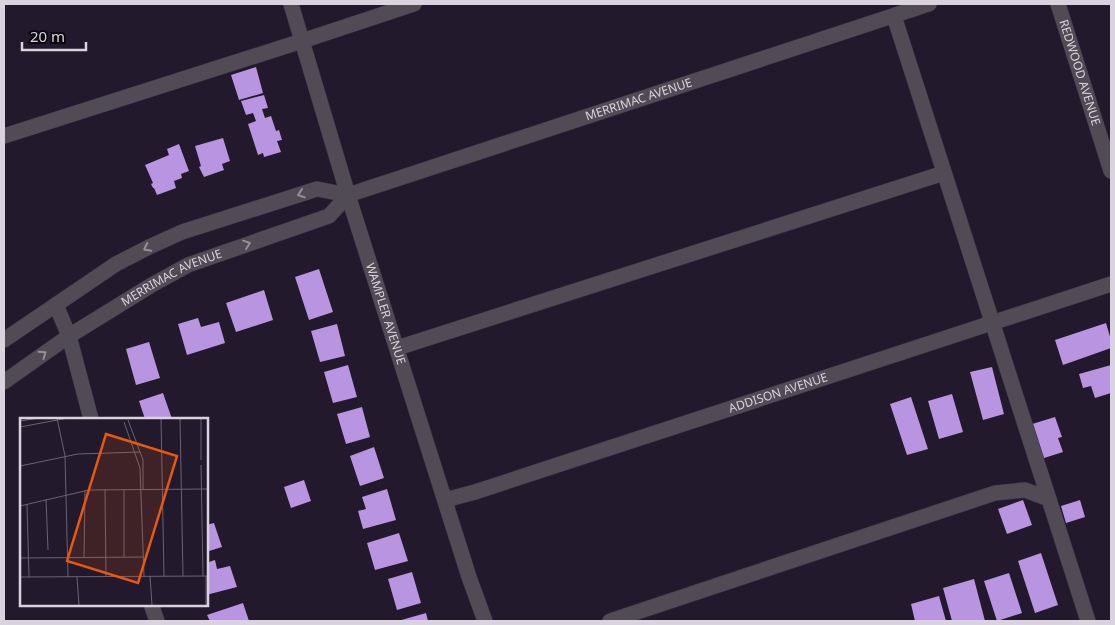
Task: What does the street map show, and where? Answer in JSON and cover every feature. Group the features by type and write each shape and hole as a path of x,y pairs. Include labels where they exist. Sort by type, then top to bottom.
{"street":[{"name":"WAMPLER AVENUE","path":"291,4 348,195 469,577 485,621"},
{"path":"4,136 414,4"},
{"name":"MERRIMAC AVENUE","path":"4,340 116,264 182,232 317,189 348,195 929,4"},
{"name":"REDWOOD AVENUE","path":"1058,4 1111,171"},
{"path":"894,16 1088,621"},
{"path":"397,348 944,173"},
{"name":"MERRIMAC AVENUE","path":"4,382 69,336 188,265 329,216 348,195"},
{"name":"ADDISON AVENUE","path":"445,500 475,492 1111,284"},
{"path":"56,305 69,336 91,418"},
{"path":"610,621 994,493 1025,490 1049,499"},
{"path":"151,605 157,621"}],"building":[{"path":"256,67 263,93 239,100 231,75"},
{"path":"264,95 268,108 262,109 265,118 271,116 276,131 279,130 282,140 277,141 281,152 264,157 263,153 258,155 248,124 256,121 253,113 246,115 241,101"},
{"path":"223,138 230,161 222,164 224,170 204,177 199,167 201,166 195,146"},
{"path":"179,144 189,171 181,174 182,178 174,181 176,188 157,195 145,165 169,155 167,149"},
{"path":"319,269 333,312 309,320 295,277"},
{"path":"264,290 273,320 236,332 226,303"},
{"path":"198,318 201,327 219,322 225,343 187,355 178,324"},
{"path":"1106,323 1111,340 1111,348 1063,365 1055,340"},
{"path":"337,324 345,356 320,362 311,331"},
{"path":"149,342 160,378 136,385 126,349"},
{"path":"348,365 357,397 333,403 324,372"},
{"path":"1111,365 1111,393 1095,398 1091,386 1083,388 1079,374"},
{"path":"992,367 1004,414 983,420 970,372"},
{"path":"163,393 172,418 145,418 139,401"},
{"path":"952,394 963,432 939,439 928,401"},
{"path":"911,397 928,449 907,455 890,404"},
{"path":"362,407 370,437 346,444 337,414"},
{"path":"1055,417 1062,437 1058,438 1063,452 1041,459 1029,425"},
{"path":"374,447 384,478 360,486 350,456"},
{"path":"304,480 311,501 291,508 284,487"},
{"path":"387,489 396,520 363,529 358,511 366,509 362,497"},
{"path":"1023,500 1032,525 1007,534 998,509"},
{"path":"1080,500 1085,517 1066,523 1061,506"},
{"path":"214,523 222,547 208,551 208,524"},
{"path":"399,533 408,561 375,570 367,543"},
{"path":"1041,553 1058,605 1035,613 1018,561"},
{"path":"215,560 217,569 230,566 237,587 208,594 208,562"},
{"path":"412,572 421,603 397,610 388,579"},
{"path":"1009,573 1022,613 997,621 984,581"},
{"path":"974,579 985,621 952,621 943,588"},
{"path":"939,596 946,621 915,621 911,604"},
{"path":"243,603 249,621 210,621 207,615"},
{"path":"426,613 428,621 398,621"}]}
